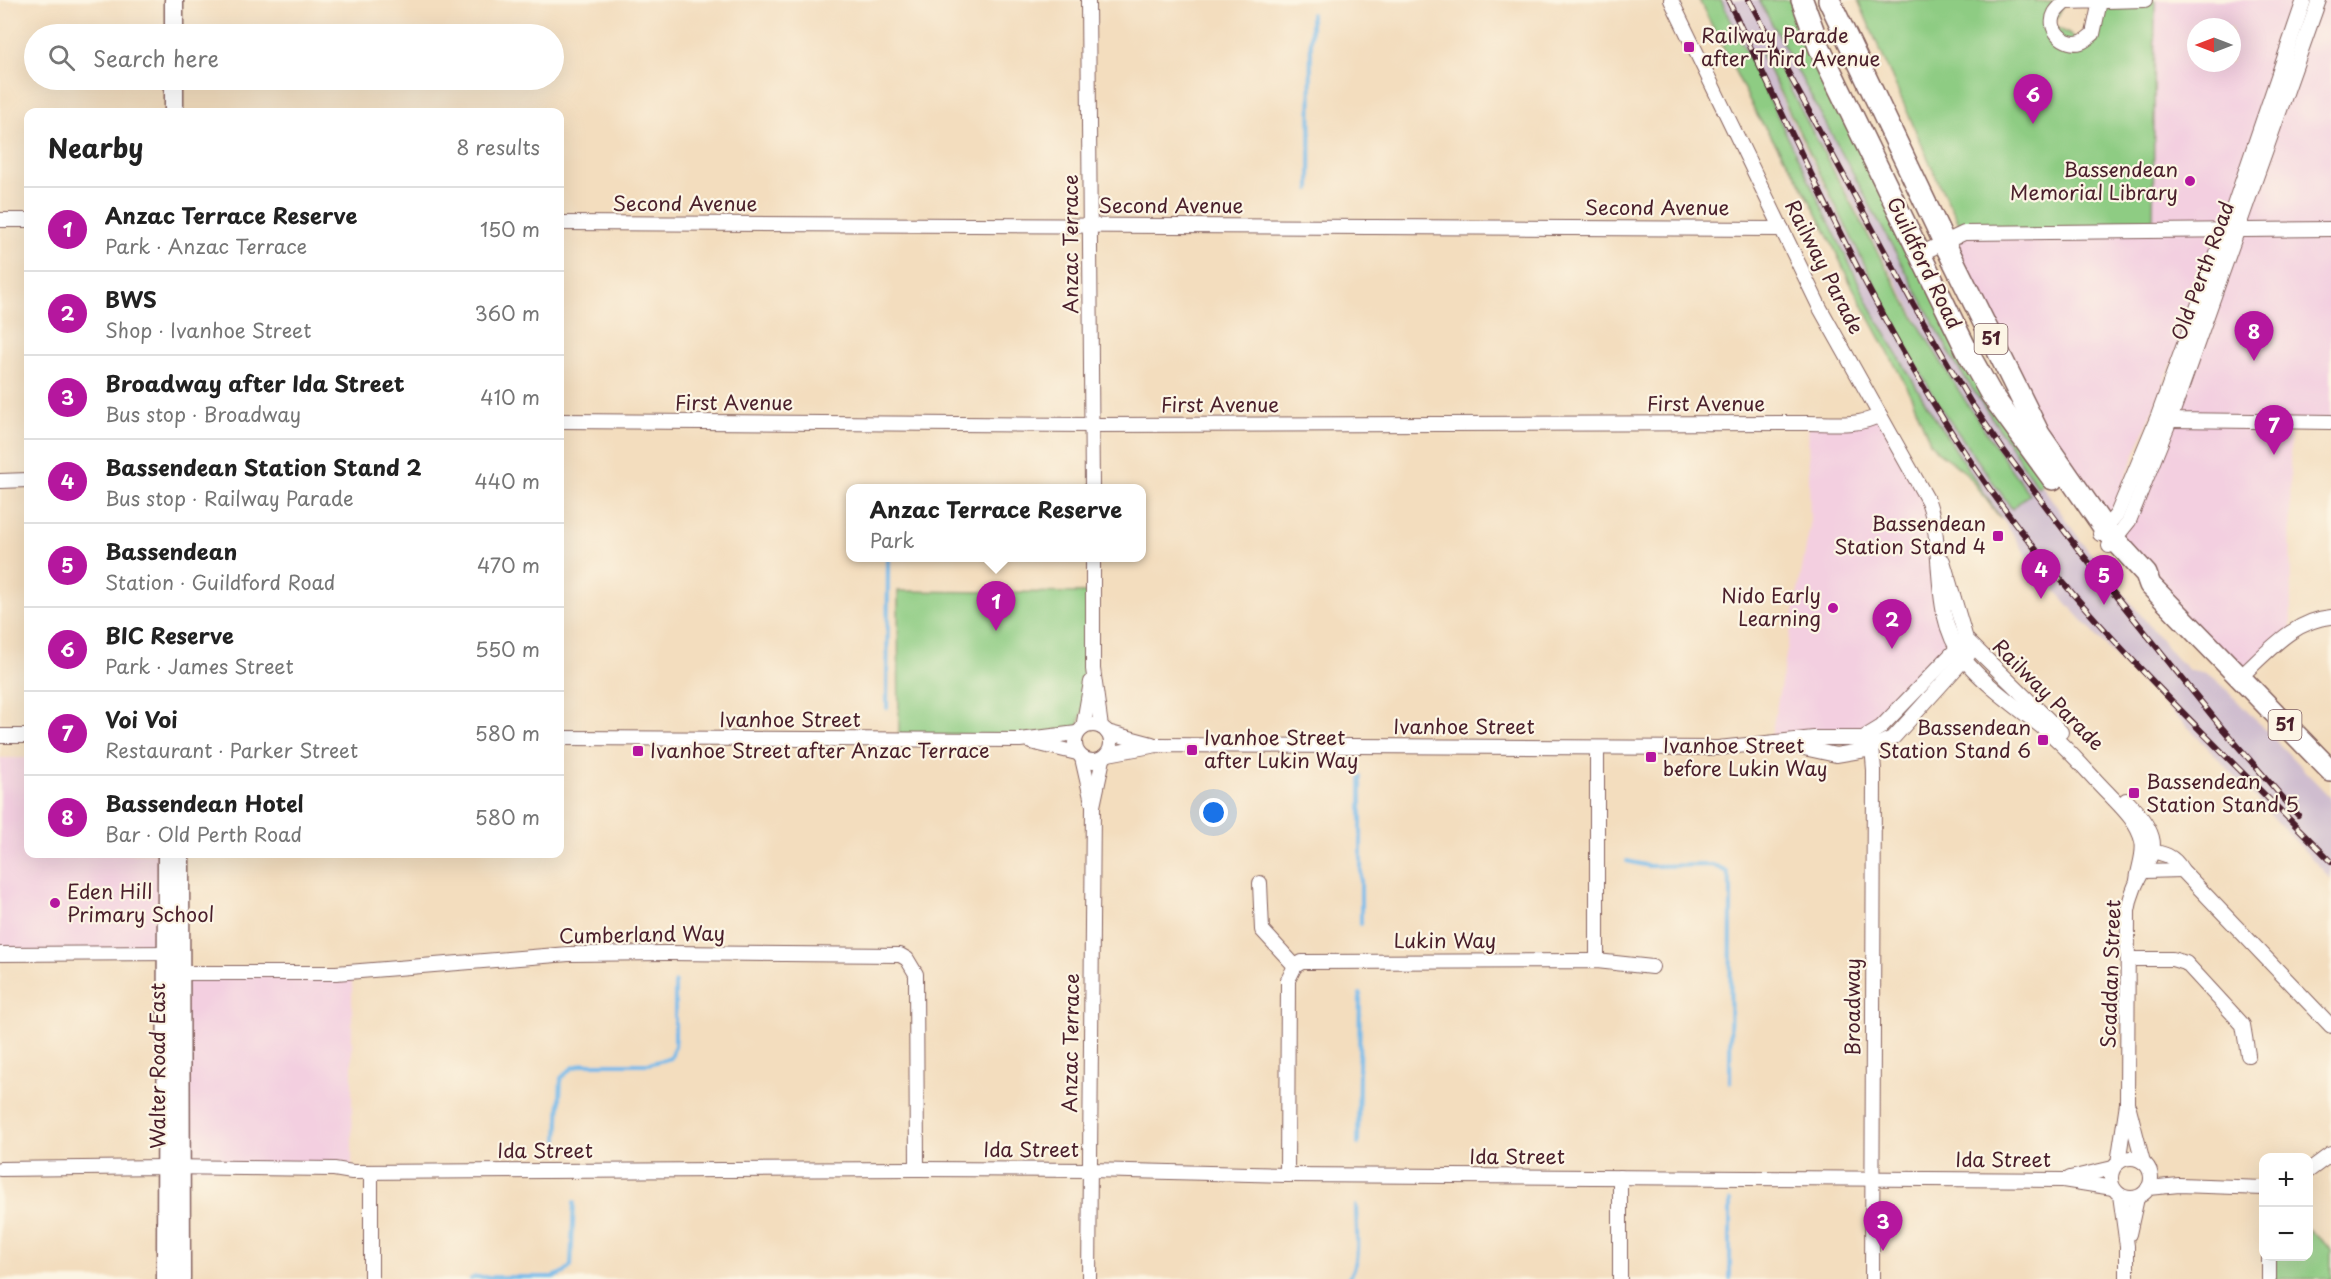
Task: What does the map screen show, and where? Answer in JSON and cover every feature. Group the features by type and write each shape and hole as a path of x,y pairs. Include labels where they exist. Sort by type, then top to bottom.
{"highway":[{"name":"Guildford Road","path":"1802,0 1825,59 1968,353 1991,394 2081,517 2107,538"},
{"name":"Guildford Road","path":"1829,0 1944,242 2039,434 2107,538 2141,583 2150,585 2331,771"}],"main road":[{"path":"174,0 174,24"},
{"path":"174,90 174,108"},
{"name":"Walter Road East","path":"166,1279 173,1167 173,953 167,858"},
{"name":"Walter Road East","path":"173,953 180,858"},
{"name":"Walter Road East","path":"173,1167 181,1279"}],"street":[{"name":"Anzac Terrace","path":"1088,0 1092,484"},
{"name":"Railway Parade","path":"1671,0 1820,308 1928,501 1934,520 1938,551 1937,569 1945,613 1966,649 2062,734 2142,817 2152,836 2148,850"},
{"path":"2100,1 2145,0"},
{"name":"Old Perth Road","path":"2232,229 2304,0"},
{"name":"Old Perth Road","path":"2107,538 2164,418 2232,229 2319,0"},
{"path":"0,220 24,220"},
{"name":"Second Avenue","path":"564,223 1782,229"},
{"path":"1920,254 1964,232 2331,230"},
{"name":"First Avenue","path":"564,421 1092,425 1841,423 1871,420 1880,415"},
{"path":"2164,418 2331,422"},
{"path":"0,481 24,480"},
{"path":"1093,562 1093,669 1104,730 1111,745 1106,756 1095,762 1080,755 1074,743 1080,730 1093,669"},
{"path":"2239,678 2291,631 2316,620 2331,617"},
{"name":"Ivanhoe Street","path":"1106,756 1157,745 1718,747 1814,738 1863,738 1872,741 1894,737 1966,649"},
{"path":"1080,730 1089,725 1104,730"},
{"name":"Ivanhoe Street","path":"564,738 1020,740 1080,730"},
{"name":"Ivanhoe Street","path":"1104,730 1157,745"},
{"path":"0,736 24,736"},
{"name":"Ivanhoe Street","path":"1020,740 1080,755"},
{"name":"Broadway","path":"1872,741 1872,1279"},
{"path":"1597,747 1597,961"},
{"name":"Anzac Terrace","path":"1080,755 1093,806"},
{"name":"Anzac Terrace","path":"1089,1279 1093,806 1106,756"},
{"path":"2148,850 2161,852 2176,859 2182,870 2331,1026"},
{"name":"Scaddan Street","path":"2116,1165 2127,1103 2128,911 2148,850"},
{"path":"2140,873 2182,870"},
{"path":"1260,883 1262,930 1295,966 1288,980 1287,1175"},
{"path":"0,954 173,953"},
{"name":"Cumberland Way","path":"173,973 336,973 569,954 900,955 907,959 916,974 917,1169"},
{"path":"2128,959 2172,959 2186,963 2243,1025 2248,1055"},
{"name":"Lukin Way","path":"1295,966 1309,961 1597,961 1652,967"},
{"name":"Scaddan Street","path":"2127,1103 2145,1165"},
{"path":"2313,1167 2331,1154"},
{"path":"2127,1279 2127,1246 2111,1174 2116,1165 2130,1158 2180,1185"},
{"name":"Ida Street","path":"2062,1180 2116,1165"},
{"path":"2127,1246 2137,1198 2148,1188 2151,1178 2145,1165"},
{"name":"Ida Street","path":"0,1169 173,1167 334,1169 371,1172 917,1169 1090,1170 1287,1175 2062,1180 2116,1191"},
{"path":"371,1172 371,1279"},
{"path":"1620,1178 1620,1279"},
{"path":"2148,1188 2180,1185 2259,1188"},
{"path":"2116,1191 2131,1198 2137,1198"},
{"path":"2269,1261 2269,1279"}],"shaded area":[{"path":"1721,0 1759,0 1957,366 2038,486 2041,484 2083,544 2176,658 2189,670 2205,673 2217,680 2331,798 2331,879 2192,731 2121,663 2035,568 1931,412 1874,314","holes":["1768,49 1937,356 2001,456 2029,494 1942,410 1902,340 1799,136 1761,55"]},
{"path":"2155,0 2304,0 2226,229 2105,529 2039,434 1944,242 1964,233 2153,230"},
{"path":"2319,0 2331,0 2331,422 2290,422 2291,631 2239,678 2114,540 2129,521"},
{"path":"1880,415 1924,494 1936,533 1957,648 1871,734 1770,742 1810,526 1808,423"},
{"name":"Eden Hill Primary School","path":"0,758 24,758 24,858 167,858 166,953 0,954"},
{"path":"352,972 352,1172 181,1168 180,973"}],"green space":[{"path":"1699,0 1721,0 1874,314 1931,412 2001,519 1966,473 1937,451 1930,442 1909,391 1850,282 1826,231 1795,173 1758,117"},
{"path":"1759,0 1793,0 2045,479 2038,487 1957,366"},
{"path":"1858,0 2065,2 2053,25 2082,42 2100,1 2155,0 2153,230 1964,233 1940,186"},
{"path":"1769,49 1923,333 1957,388 2029,494 2012,509 1942,410 1902,340 1761,54"},
{"path":"898,591 1093,593 1093,669 1077,733 899,740"},
{"path":"2313,1233 2331,1249 2331,1279 2269,1279 2269,1261 2313,1261"}],"waterway":[{"path":"1310,189 1311,14"},
{"path":"887,708 888,562"},
{"path":"1361,777 1361,924"},
{"path":"1627,861 1649,866 1712,865 1727,872 1731,889 1730,1082"},
{"path":"558,1140 561,1078 572,1068 584,1064 648,1064 671,1058 675,1045 675,982"},
{"path":"1358,1144 1360,994"},
{"path":"1730,1201 1730,1279"},
{"path":"471,1279 475,1277 553,1277 564,1273 571,1266 574,1202"},
{"path":"1348,1279 1357,1255 1356,1206"}],"railway":[{"path":"1728,0 1848,250 1880,311 1950,430 1989,488 2027,538 2109,635 2331,861"},
{"path":"1749,0 1913,304 1971,403 2078,549 2222,728 2298,815"}],"place":[{"name":"Railway Parade after Third Avenue","path":"1689,47"},
{"name":"BIC Reserve","path":"2033,124"},
{"name":"Bassendean Memorial Library","path":"2190,181"},
{"name":"Bassendean Hotel","path":"2254,361"},
{"name":"Voi Voi","path":"2274,455"},
{"name":"Bassendean Station Stand 4","path":"1998,536"},
{"name":"Bassendean Station Stand 2","path":"2041,599"},
{"name":"Bassendean","path":"2104,605"},
{"name":"Nido Early Learning","path":"1833,608"},
{"name":"Anzac Terrace Reserve","path":"996,631"},
{"name":"BWS","path":"1892,649"},
{"name":"Bassendean Station Stand 6","path":"2043,740"},
{"name":"Ivanhoe Street after Lukin Way","path":"1192,750"},
{"name":"Ivanhoe Street after Anzac Terrace","path":"638,751"},
{"name":"Ivanhoe Street before Lukin Way","path":"1651,757"},
{"name":"Bassendean Station Stand 5","path":"2134,793"},
{"name":"Eden Hill Primary School","path":"55,903"},
{"name":"Broadway after Ida Street","path":"1883,1251"}]}
